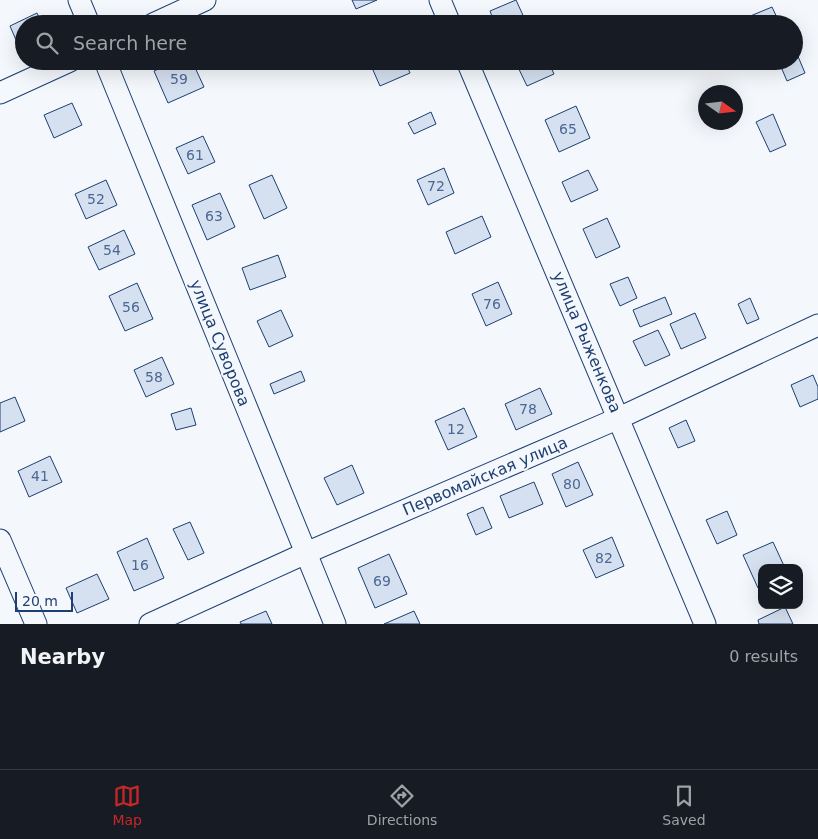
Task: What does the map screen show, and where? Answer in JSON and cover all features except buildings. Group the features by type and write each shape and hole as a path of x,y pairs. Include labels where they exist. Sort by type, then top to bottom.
{"street":[{"path":"79,0 85,15"},
{"path":"172,15 205,0"},
{"path":"440,0 446,15"},
{"path":"0,92 50,70"},
{"name":"улица Суворова","path":"109,70 335,624"},
{"name":"улица Рыженкова","path":"470,70 705,624"},
{"name":"Первомайская улица","path":"150,624 306,553 619,418 818,325"},
{"path":"0,540 36,624"}]}
